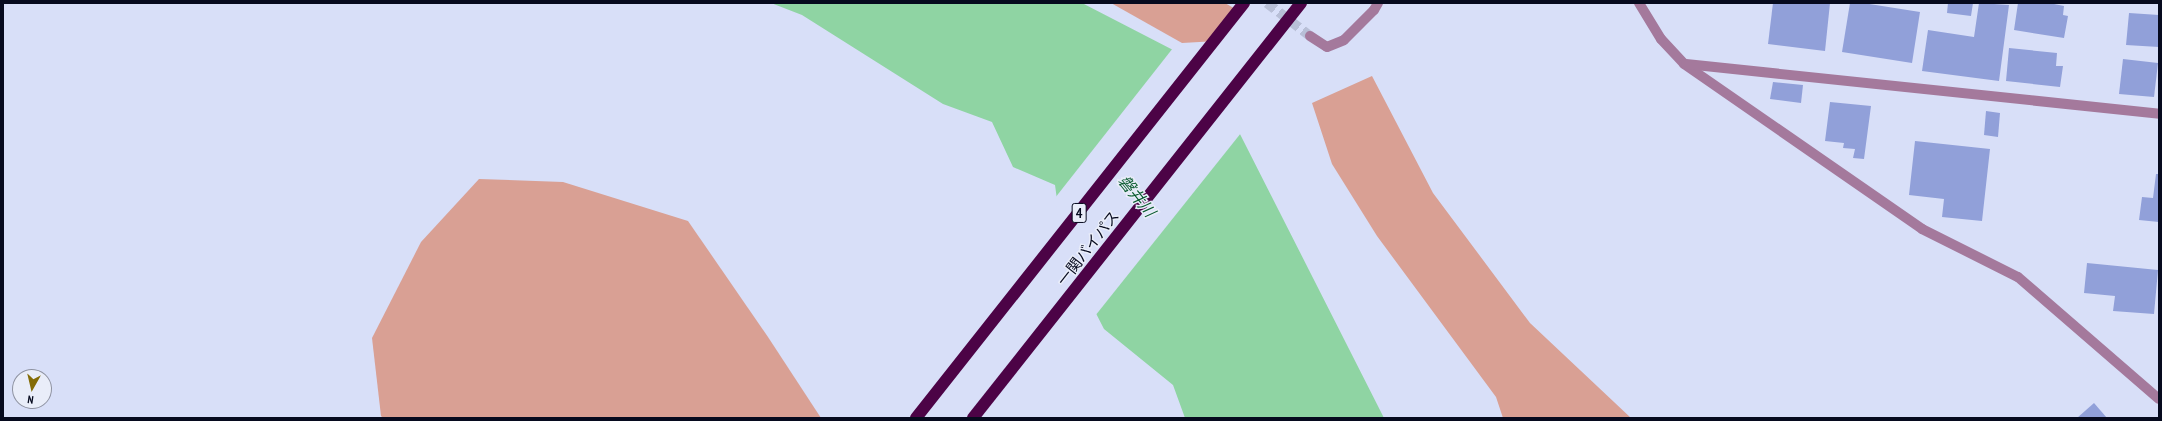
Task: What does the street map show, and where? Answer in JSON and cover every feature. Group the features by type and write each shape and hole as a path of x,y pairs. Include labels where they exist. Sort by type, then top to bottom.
{"highway":[{"name":"一関バイパス","path":"973,418 1301,3"},
{"name":"一関バイパス","path":"916,418 1243,5"}],"street":[{"path":"1310,36 1327,47 1344,40 1374,10 1378,3"},
{"path":"1639,3 1661,39 1684,64 1922,229 2018,277 2159,398"},
{"path":"1684,64 2159,114"}],"shaded area":[{"path":"1111,3 1225,3 1237,10 1217,41 1182,43"},
{"path":"1372,76 1433,193 1530,323 1631,418 1503,418 1496,397 1377,236 1332,164 1312,103"},
{"path":"479,179 563,182 688,221 768,337 821,418 383,418 381,416 372,338 421,242"}],"water":[{"name":"磐井川","path":"771,3 1082,3 1206,67 1384,418 1185,418 1173,385 1104,329 1064,251 1055,185 1013,167 992,122 943,104 802,15"}],"pier":[{"path":"1173,48 1208,66 1241,133 1095,316 1062,252 1055,198"}],"building":[{"path":"1773,3 1830,3 1825,51 1768,44"},
{"path":"1850,3 1863,3 1920,12 1912,63 1842,52"},
{"path":"1948,3 1973,3 1971,16 1947,13"},
{"path":"1979,3 2009,5 1999,81 1922,71 1928,30 1974,37"},
{"path":"2018,3 2049,3 2064,6 2063,15 2068,16 2064,38 2014,30"},
{"path":"2129,13 2159,15 2159,47 2126,45"},
{"path":"2009,48 2057,53 2056,66 2063,66 2060,87 2006,81"},
{"path":"2123,59 2158,63 2154,97 2119,94"},
{"path":"1773,82 1803,85 1801,103 1770,99"},
{"path":"1830,102 1871,106 1864,159 1853,158 1855,149 1843,148 1844,143 1825,141"},
{"path":"1986,111 2000,113 1998,137 1984,135"},
{"path":"1915,141 1990,149 1982,221 1942,217 1944,199 1909,195"},
{"path":"2156,174 2159,174 2159,222 2139,220 2142,197 2153,198"},
{"path":"2087,263 2158,270 2154,314 2113,311 2115,296 2084,293"},
{"path":"2094,403 2107,418 2077,418"}],"tunnel":[{"path":"1267,3 1310,36"}]}
